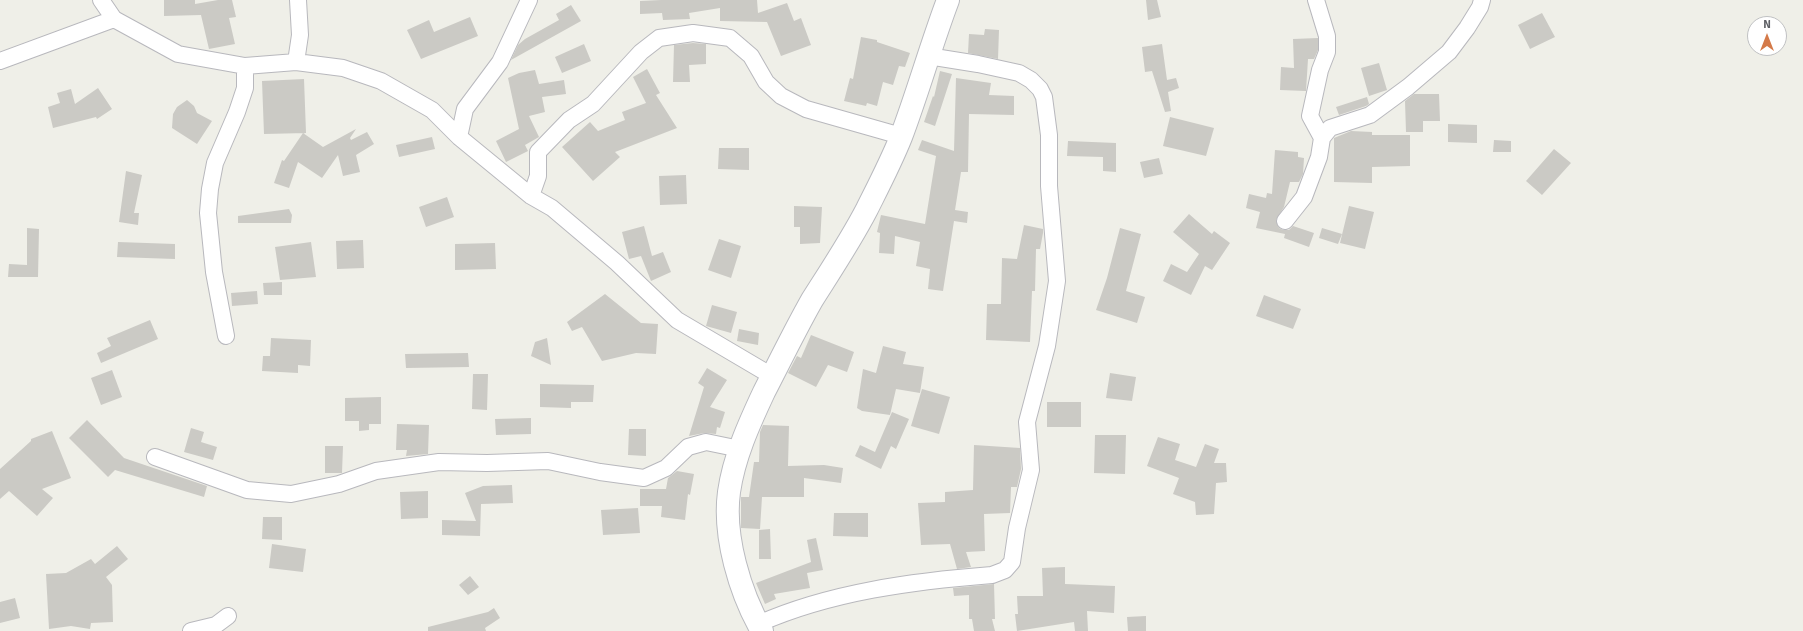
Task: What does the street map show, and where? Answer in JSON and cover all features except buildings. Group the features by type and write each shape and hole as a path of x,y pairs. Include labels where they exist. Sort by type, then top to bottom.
{"main road":[{"path":"760,628 741,582 732,554 729,525 729,494 733,470 749,423 772,376 811,303 866,211 888,168 901,136 948,0"}],"street":[{"path":"101,0 114,19 178,54 245,66 296,62 343,68 381,81 432,110 459,137 531,196 552,208 617,263 677,320 772,376"},
{"path":"296,62 300,35 298,0"},
{"path":"459,137 465,109 500,62 529,0"},
{"path":"1316,0 1327,36 1327,52 1320,70 1310,116 1322,138"},
{"path":"1285,221 1304,197 1319,157 1322,138 1330,128 1370,115 1408,87 1449,52 1467,28 1480,7 1482,0"},
{"path":"0,61 114,19"},
{"path":"531,196 538,176 538,152 569,120 593,104 641,52 659,38 693,33 730,38 751,56 766,82 781,96 806,110 901,136"},
{"path":"760,628 784,612 884,587 992,575 1005,570 1012,562 1017,528 1031,470 1027,422 1047,346 1057,281 1049,186 1049,135 1044,97 1040,89 1031,80 1019,73 978,64 928,56"},
{"path":"226,336 214,272 208,213 210,189 215,163 237,112 245,88 245,66"},
{"path":"155,457 247,490 291,494 339,484 376,471 439,462 487,463 548,461 600,472 644,478 666,468 688,447 706,442 740,449"},
{"path":"191,631 216,625 228,616"}]}
